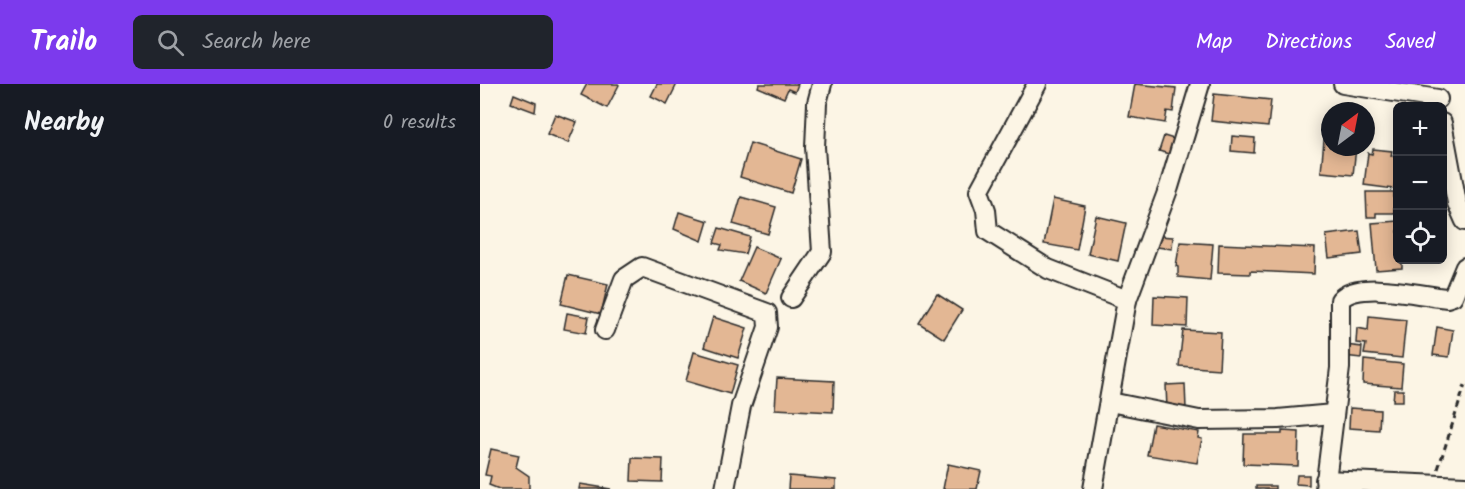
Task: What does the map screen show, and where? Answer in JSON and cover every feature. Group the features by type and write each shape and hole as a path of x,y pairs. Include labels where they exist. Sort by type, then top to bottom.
{"street":[{"path":"791,297 822,252 815,147 817,103 822,84"},
{"path":"1037,84 979,191 986,210 988,231 1048,269 1127,300"},
{"path":"1093,489 1127,300 1169,187 1200,84"},
{"path":"1343,84 1438,96"},
{"path":"1447,146 1457,203 1465,221"},
{"path":"605,330 624,279 642,267 767,313 768,327 741,406 725,489"},
{"path":"1465,267 1453,296 1447,298 1393,290 1352,292 1343,296 1338,304 1340,368 1325,484 1465,486"},
{"path":"1110,402 1199,420 1278,419 1333,414"}],"path":[{"path":"1435,485 1439,458 1460,405 1465,385"}],"building":[{"path":"587,84 619,85 607,108 581,95"},
{"path":"657,84 677,84 667,104 651,96"},
{"path":"759,84 798,84 795,92 788,89 784,98 758,87"},
{"path":"1135,84 1176,88 1173,112 1167,111 1165,123 1129,117"},
{"path":"514,94 536,103 535,112 511,103"},
{"path":"1214,94 1271,100 1268,127 1211,121"},
{"path":"555,114 577,122 568,143 547,134"},
{"path":"1164,136 1177,140 1172,155 1159,151"},
{"path":"1232,136 1255,138 1254,153 1231,151"},
{"path":"750,143 801,159 791,193 740,177"},
{"path":"1375,149 1392,151 1393,189 1364,185 1368,156 1375,156"},
{"path":"1322,156 1355,156 1353,175 1321,172"},
{"path":"1366,192 1393,192 1393,213 1376,213 1376,217 1367,217"},
{"path":"741,197 776,207 768,234 733,224"},
{"path":"1053,199 1085,206 1077,250 1044,244"},
{"path":"679,212 708,221 702,241 674,229"},
{"path":"1096,216 1126,223 1118,261 1088,254"},
{"path":"1393,221 1393,264 1402,264 1402,268 1376,270 1372,223"},
{"path":"719,228 750,237 745,254 720,250 722,245 714,243"},
{"path":"1359,231 1362,254 1329,258 1326,235"},
{"path":"1158,236 1173,237 1172,249 1157,247"},
{"path":"1180,242 1213,244 1210,280 1178,277 1176,266"},
{"path":"1219,244 1315,248 1314,274 1250,271 1250,274 1218,273"},
{"path":"754,247 781,259 766,293 739,281"},
{"path":"568,275 608,284 601,314 561,304"},
{"path":"937,294 962,310 944,339 919,323"},
{"path":"1154,296 1188,298 1187,327 1153,325"},
{"path":"567,313 589,317 586,333 564,329"},
{"path":"1369,316 1406,320 1402,358 1364,354 1366,344 1356,343 1357,328 1368,330"},
{"path":"713,317 747,328 738,358 704,347"},
{"path":"1437,327 1453,330 1449,357 1433,355"},
{"path":"1183,330 1221,332 1219,369 1179,366"},
{"path":"1345,345 1362,347 1361,358 1344,356"},
{"path":"694,352 738,365 730,394 686,381"},
{"path":"1364,360 1403,364 1401,387 1363,384"},
{"path":"777,378 834,381 833,412 775,409"},
{"path":"1185,384 1186,409 1167,409 1166,385"},
{"path":"1394,390 1403,390 1403,401 1393,401"},
{"path":"1350,408 1380,410 1379,430 1349,428"},
{"path":"1153,424 1199,432 1198,438 1202,439 1197,463 1147,455"},
{"path":"1282,431 1299,432 1298,466 1243,464 1244,434 1282,434"},
{"path":"491,449 519,455 516,467 529,476 529,489 499,489 489,485 491,476 485,475"},
{"path":"632,458 663,459 662,482 631,481"},
{"path":"948,464 981,471 977,489 943,489"},
{"path":"1297,475 1309,475 1309,485 1296,484"},
{"path":"789,476 836,480 836,489 788,489"},
{"path":"580,484 611,489 579,489"},
{"path":"1256,486 1275,486 1275,489 1256,489"}]}
